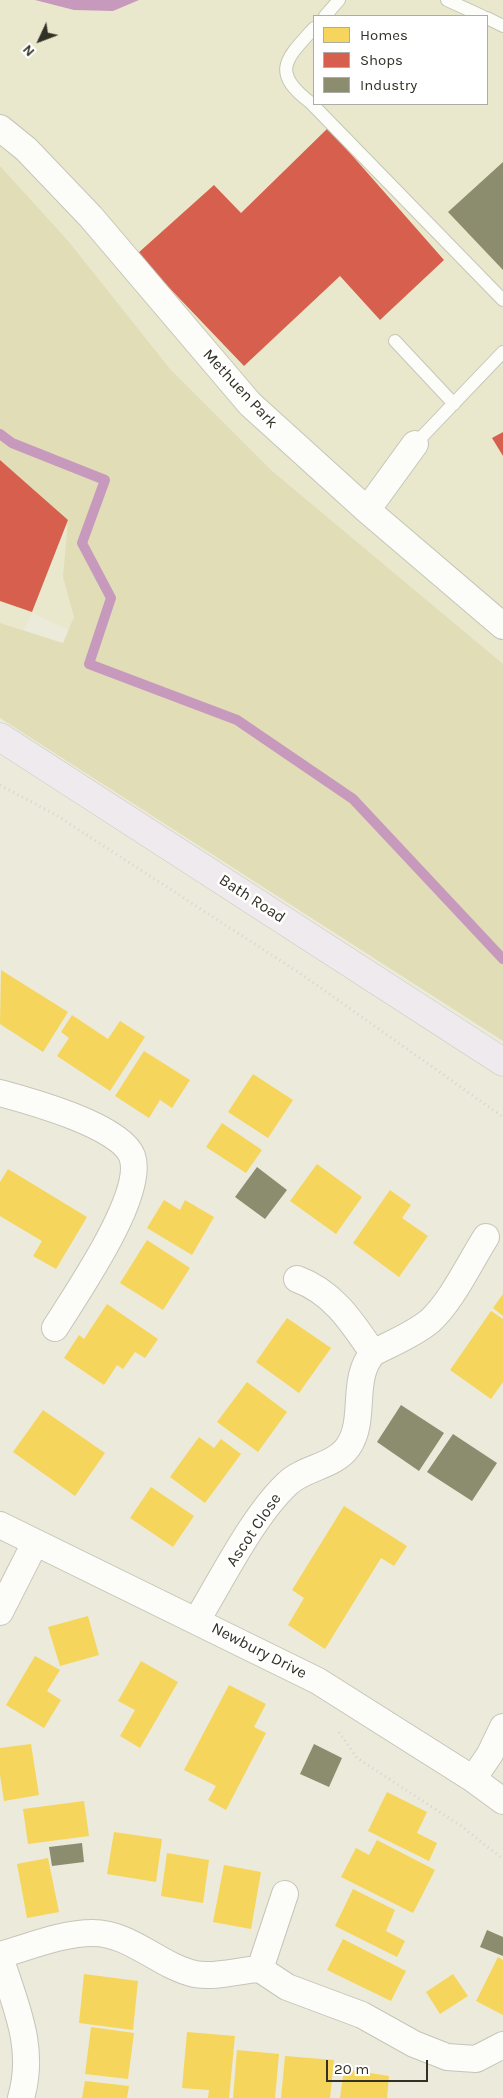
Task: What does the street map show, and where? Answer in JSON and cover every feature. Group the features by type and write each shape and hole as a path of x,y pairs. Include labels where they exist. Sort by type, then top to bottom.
{"main road":[{"name":"Bath Road","path":"0,736 503,1062"}],"street":[{"name":"Methuen Park","path":"0,128 26,149 91,217 250,404 367,510 503,626"},
{"path":"367,510 414,444"},
{"path":"0,1093 63,1112 106,1132 127,1148 132,1156 134,1166 132,1184 127,1201 111,1236 55,1328"},
{"path":"296,1279 309,1284 340,1306 372,1353 415,1332 431,1320 447,1300 486,1237"},
{"name":"Ascot Close","path":"197,1620 278,1492 298,1475 340,1456 348,1446 355,1431 365,1366 372,1353"},
{"name":"Newbury Drive","path":"0,1525 318,1681 473,1779 503,1801"},
{"path":"0,1612 35,1543"},
{"path":"473,1779 490,1754 503,1726"},
{"path":"260,1968 285,1894"},
{"path":"21,2098 26,2080 26,2042 0,1956 72,1935 94,1933 113,1936 196,1974 220,1974 260,1968 287,1987 362,2015 414,2044 446,2057 476,2058 503,2045"}],"lane":[{"path":"326,15 340,0"},
{"path":"447,0 480,15"},
{"path":"488,18 503,26"},
{"path":"313,29 289,56 285,71 293,89 311,103 503,300"},
{"path":"395,341 454,404"},
{"path":"414,444 503,352"}],"path":[{"path":"0,785 56,815 304,976 503,1116"},
{"path":"342,1696 337,1722 339,1732 357,1758 461,1826 503,1858"}],"shaded area":[{"path":"0,0 503,0 503,831 32,613 23,631 0,623"},
{"path":"35,0 139,0 113,11 74,10"},
{"path":"0,166 69,242 170,369 272,471 503,664 503,1041 0,718 0,623 63,643 74,617 63,577 68,520 0,460"}],"building: Homes":[{"path":"1,970 68,1012 43,1052 0,1024"},
{"path":"72,1015 108,1039 120,1021 145,1037 110,1091 57,1056 69,1038 61,1032"},
{"path":"144,1051 190,1080 172,1108 160,1100 149,1118 115,1096"},
{"path":"253,1074 293,1100 268,1138 228,1112"},
{"path":"222,1123 262,1150 246,1173 206,1147"},
{"path":"317,1164 362,1197 336,1234 290,1201"},
{"path":"8,1169 87,1217 56,1269 33,1256 42,1241 0,1216 0,1182"},
{"path":"390,1190 411,1205 402,1218 428,1236 399,1277 353,1243"},
{"path":"164,1200 180,1210 185,1200 214,1217 192,1255 147,1228"},
{"path":"147,1240 190,1268 163,1310 120,1283"},
{"path":"503,1294 503,1316 493,1308"},
{"path":"107,1304 158,1339 145,1358 135,1352 123,1369 117,1365 104,1385 64,1358 79,1335 84,1339"},
{"path":"491,1311 503,1319 503,1382 491,1399 450,1370"},
{"path":"287,1318 331,1348 299,1393 256,1362"},
{"path":"247,1382 287,1412 258,1452 217,1422"},
{"path":"43,1410 105,1453 75,1496 13,1452"},
{"path":"199,1437 214,1448 221,1439 241,1454 205,1503 170,1477"},
{"path":"151,1487 194,1516 173,1547 130,1518"},
{"path":"344,1506 407,1546 394,1566 381,1558 325,1649 288,1625 304,1598 292,1590"},
{"path":"88,1616 99,1655 60,1666 48,1627"},
{"path":"35,1656 60,1670 47,1691 61,1700 44,1728 6,1705"},
{"path":"141,1661 178,1682 140,1748 120,1736 135,1710 118,1701"},
{"path":"229,1685 266,1704 254,1727 266,1733 226,1810 208,1800 216,1786 184,1770"},
{"path":"31,1744 39,1795 4,1801 0,1775 0,1748"},
{"path":"387,1792 427,1812 417,1833 437,1843 429,1861 368,1831"},
{"path":"84,1801 89,1836 28,1844 23,1809"},
{"path":"114,1832 162,1839 156,1882 107,1874"},
{"path":"377,1840 435,1870 413,1913 341,1877 356,1848 369,1855"},
{"path":"167,1853 209,1860 203,1903 161,1896"},
{"path":"48,1858 59,1912 27,1918 17,1864"},
{"path":"224,1865 261,1872 251,1929 213,1922"},
{"path":"353,1889 395,1910 386,1931 405,1941 397,1957 335,1926"},
{"path":"343,1939 406,1971 391,2001 327,1970"},
{"path":"498,1957 503,1960 503,2015 476,2001"},
{"path":"84,1974 138,1981 133,2030 79,2023"},
{"path":"453,1974 468,1996 440,2014 426,1992"},
{"path":"91,2027 134,2033 128,2079 85,2074"},
{"path":"187,2032 235,2036 229,2098 208,2098 209,2090 182,2088"},
{"path":"237,2050 279,2054 275,2098 233,2098"},
{"path":"285,2056 334,2060 330,2098 281,2098"},
{"path":"344,2069 389,2076 387,2098 340,2098"},
{"path":"85,2081 129,2086 127,2098 82,2098"}],"building: Shops":[{"path":"328,128 444,260 380,320 340,276 244,366 137,254 214,185 241,213"},
{"path":"503,432 503,456 492,438"},
{"path":"0,460 68,520 32,612 0,601"}],"building: Industry":[{"path":"503,162 503,270 448,212"},
{"path":"257,1167 287,1190 265,1219 235,1197"},
{"path":"401,1405 444,1433 419,1471 377,1442"},
{"path":"453,1434 497,1463 472,1501 427,1472"},
{"path":"314,1744 342,1758 329,1787 300,1774"},
{"path":"82,1843 84,1862 52,1866 49,1847"},
{"path":"487,1930 503,1937 503,1956 480,1947"}],"waterway":[{"path":"0,434 12,443 105,480 82,543 111,598 89,664 237,720 353,799 503,959"}]}
